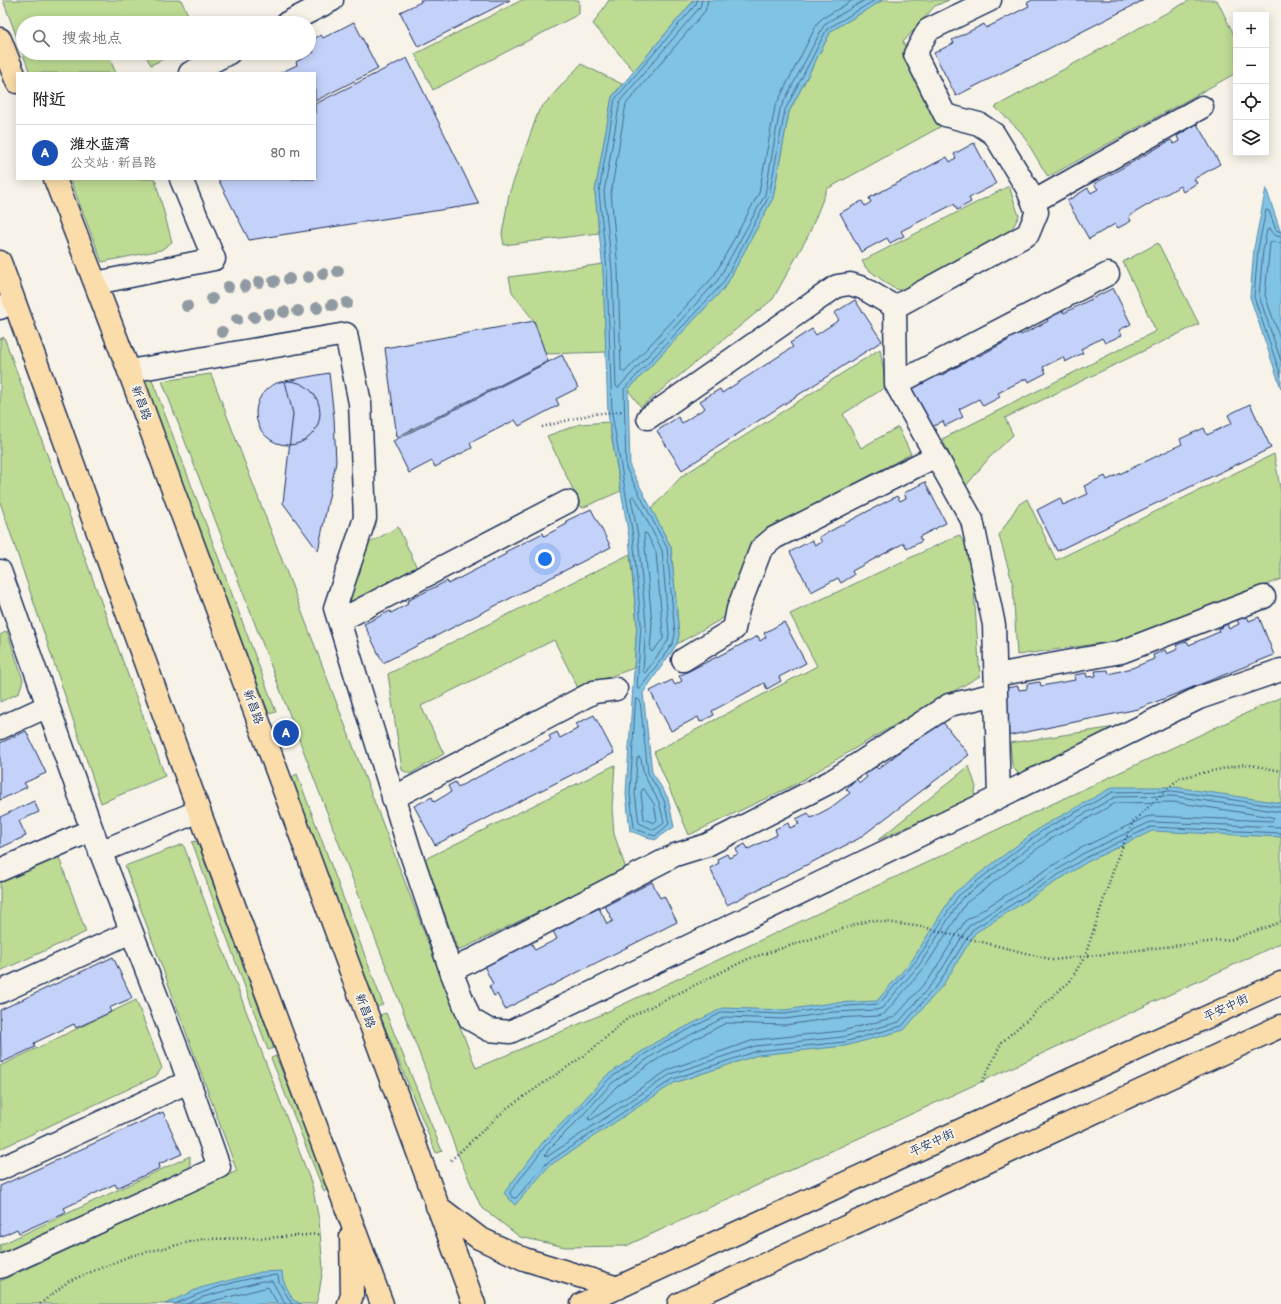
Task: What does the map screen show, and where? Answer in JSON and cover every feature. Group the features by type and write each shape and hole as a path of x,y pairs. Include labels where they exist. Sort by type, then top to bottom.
{"main road":[{"path":"0,39 16,79"},
{"name":"新昌路","path":"55,180 129,371 474,1304"},
{"path":"0,262 7,305 199,811 382,1304"},
{"name":"平安中街","path":"582,1304 1281,982"},
{"path":"679,1304 1281,1026"},
{"path":"437,1205 479,1238 524,1259 618,1288"},
{"path":"349,1304 352,1295 351,1220"}],"lane":[{"path":"301,16 332,0"},
{"path":"895,307 1028,234 1037,212 1027,188 994,134 979,124 945,115 915,54 928,30 990,0"},
{"path":"192,72 215,60"},
{"path":"1033,202 1202,107"},
{"path":"96,283 214,259 181,180"},
{"path":"896,384 1108,274"},
{"path":"639,414 837,286 850,284 863,288 895,307"},
{"path":"895,307 896,384 972,520 994,625 999,797"},
{"path":"129,371 346,334 360,404 365,518 335,608 393,798 451,971 470,1019 489,1030 510,1032 999,797 1199,698 1281,670"},
{"path":"683,660 734,629 738,610 761,549 774,538 936,456"},
{"path":"339,621 567,502"},
{"path":"0,572 100,852 219,1167 0,1267"},
{"path":"451,971 675,855 707,845 832,781 950,705 996,685 1121,652 1264,597"},
{"path":"393,798 594,692 616,689"},
{"path":"0,728 48,706"},
{"path":"100,852 199,811"},
{"path":"0,870 92,830"},
{"path":"0,992 131,932"},
{"path":"0,1169 188,1082"}],"path":[{"path":"542,427 592,414 639,414"},
{"path":"982,1082 1002,1042 1070,981 1085,956 1117,859 1133,822 1179,778 1245,764 1281,771"},
{"path":"451,1160 507,1108 588,1054 628,1018 748,959 870,920 928,929 1053,960 1233,939 1281,922"},
{"path":"40,1304 69,1281 130,1256 203,1239 265,1238 321,1234"}],"green space":[{"path":"3,0 181,0 189,16 16,16 16,35"},
{"path":"522,0 579,0 579,14 433,90 415,54"},
{"path":"609,0 694,0 634,71 593,24"},
{"path":"883,0 949,0 935,6 903,42 940,127 827,189 809,234 773,299 641,407 628,390 726,285 773,198 789,112 831,31"},
{"path":"1190,0 1217,0 1233,33 1233,75 1048,177 1021,132 995,107"},
{"path":"25,60 110,60 116,72 30,72"},
{"path":"148,60 161,60 151,65"},
{"path":"581,64 622,84 612,97 595,192 599,233 504,245 502,234 509,194 539,110"},
{"path":"70,180 155,180 172,242 161,250 102,262"},
{"path":"1009,186 1019,216 1013,227 996,243 903,291 893,288 866,268 862,261"},
{"path":"1158,243 1199,324 1005,418 1013,435 989,458 965,487 942,439 1156,331 1123,262"},
{"path":"603,264 606,352 545,354 534,321 512,292 509,277"},
{"path":"4,337 165,776 101,803 0,502 0,339"},
{"path":"880,349 886,387 843,414 861,448 898,427 911,454 771,528 753,541 725,617 677,644 679,635 671,547 651,509 682,476"},
{"path":"211,374 476,1068 598,1016 1281,697 1281,943 626,1246 565,1247 520,1237 481,1207 457,1152 162,381"},
{"path":"151,377 276,712 269,714 144,380"},
{"path":"609,422 621,491 582,508 547,436 580,424"},
{"path":"1274,454 1281,493 1281,579 1125,640 1017,655 1013,585 999,535 1018,505 1027,499 1056,560"},
{"path":"398,527 418,570 349,605 346,596 366,545"},
{"path":"959,535 971,551 980,676 794,785 689,835 654,752 817,666 790,614"},
{"path":"630,554 637,624 634,668 578,688 554,640 421,706 444,754 410,774 402,770 388,674"},
{"path":"7,631 23,680 19,693 0,702 0,635"},
{"path":"1129,725 1018,774 1012,765 1010,743"},
{"path":"615,765 612,808 614,834 626,869 458,951 425,859"},
{"path":"969,766 976,787 974,797 878,840"},
{"path":"297,774 383,1004 376,1008 290,778"},
{"path":"197,841 274,1048 268,1050 192,842"},
{"path":"183,844 312,1185 319,1220 323,1268 316,1304 0,1304 0,1281 237,1171 125,866"},
{"path":"58,855 86,932 0,971 0,881"},
{"path":"136,1000 162,1068 156,1076 0,1149 0,1066"},
{"path":"386,1013 442,1151 436,1153 380,1015"},
{"path":"276,1056 329,1188 324,1192 271,1058"},
{"path":"190,1156 190,1169 0,1256 0,1245"}],"water":[{"path":"694,0 883,0 831,31 789,112 773,198 726,286 628,390 630,467 671,547 679,635 677,644 643,693 652,772 668,798 674,827 655,840 630,831 626,794 637,624 629,537 608,414 603,270 595,192 612,97"},
{"path":"1266,188 1281,233 1281,388 1250,297 1254,248"},
{"path":"1113,787 1174,787 1281,803 1281,837 1152,831 1087,862 975,933 943,985 904,1030 845,1046 758,1055 674,1083 549,1166 515,1205 504,1193 543,1142 606,1076 656,1042 723,1008 785,1010 832,1003 877,1001 913,959 954,893 1041,827"},
{"path":"282,1271 283,1280 293,1300 302,1304 165,1304 200,1288 261,1272"}],"building":[{"path":"420,0 510,0 418,47 400,12 421,2"},
{"path":"1032,0 1144,0 956,96 934,53 954,43 952,40 984,24 986,28 1029,6 1027,3"},
{"path":"354,22 378,69 316,100 316,72 282,72 297,65 296,62 300,60 316,60 316,38 321,35 323,38"},
{"path":"407,58 479,204 249,240 219,180 316,180 316,104"},
{"path":"1197,124 1220,164 1194,179 1197,183 1183,192 1180,186 1129,216 1131,221 1118,228 1115,224 1089,239 1067,201 1088,188 1091,193 1098,189 1094,184 1171,140 1174,144 1179,141 1177,136"},
{"path":"974,143 996,184 969,198 971,202 957,210 954,204 901,231 904,236 890,243 887,238 861,252 840,213 862,201 865,206 871,202 869,198 947,157 950,162 956,158 954,154"},
{"path":"1113,288 1131,324 1119,330 1122,335 1105,343 1102,338 1081,349 1083,353 1065,362 1063,357 1043,367 1046,373 1029,382 1027,378 998,393 1000,397 983,406 979,399 959,409 963,417 945,426 943,421 932,427 912,389 925,382 922,378 937,370 940,376 966,362 963,357 976,350 979,356 1009,340 1006,335 1018,329 1021,335 1048,321 1046,315 1061,307 1064,313"},
{"path":"855,300 882,341 682,470 657,431 678,417 682,423 705,408 700,401 720,389 722,393 793,347 790,343 812,329 816,335 839,320 834,313"},
{"path":"534,321 548,361 397,437 385,348"},
{"path":"562,355 578,388 556,399 559,405 519,426 515,420 470,443 472,448 435,467 432,461 409,473 393,441"},
{"path":"329,373 334,418 336,462 318,551 283,503 293,414 285,381"},
{"path":"282,381 294,381 311,390 318,401 320,413 318,425 311,436 294,445 282,445 270,440 261,431 256,419 256,407 261,395 270,386"},
{"path":"1250,404 1271,448 1057,551 1037,510 1060,498 1063,505 1088,494 1084,486 1105,476 1107,480 1182,444 1180,439 1204,428 1207,435 1232,423 1228,415"},
{"path":"925,482 946,523 919,537 922,541 907,549 904,543 852,571 854,575 841,583 838,578 811,592 790,552 812,540 815,545 822,542 819,537 897,496 900,501 906,498 904,493"},
{"path":"591,509 611,547 383,663 364,624 390,611 391,613 408,604 407,601 447,581 448,584 506,554 505,552 543,533 544,536 567,524 566,521"},
{"path":"1247,616 1249,621 1259,617 1274,655 1138,709 1007,736 1000,694 1007,693 1006,688 1018,686 1019,690 1027,689 1027,684 1040,682 1041,686 1075,680 1074,675 1086,673 1087,677 1096,676 1095,671 1108,670 1109,674 1132,668 1154,659 1153,655 1165,650 1167,654 1178,649 1176,645 1187,641 1189,645 1219,632 1218,629 1227,624 1229,629 1239,624 1237,620"},
{"path":"784,622 806,663 779,677 781,681 767,689 764,683 712,711 714,715 700,722 698,717 671,731 650,691 672,680 675,685 682,681 679,676 758,636 760,641 766,637 764,633"},
{"path":"594,715 614,753 435,845 414,806 432,797 434,802 451,792 448,786 455,782 458,787 551,740 549,736 557,732 560,738 579,728 576,724"},
{"path":"942,721 969,755 858,839 727,905 710,868 719,863 717,859 727,854 729,858 738,854 736,849 745,844 748,849 777,835 775,829 788,823 790,828 799,824 796,819 808,813 811,818 830,808 850,793 846,789 856,779 860,783 867,777 864,773 874,765 878,769 905,748 902,745 912,737 915,741"},
{"path":"26,731 46,773 24,783 27,787 0,800 0,743"},
{"path":"34,801 39,812 19,821 26,836 0,848 0,817"},
{"path":"652,882 660,898 664,896 677,922 505,1009 497,994 494,996 489,986 493,984 484,966 531,942 535,950 557,939 553,931 599,908 607,924 613,921 605,906"},
{"path":"113,957 132,998 109,1008 111,1012 76,1028 74,1024 34,1043 35,1047 1,1063 0,1010"},
{"path":"163,1112 182,1154 159,1164 160,1168 117,1188 115,1184 64,1208 66,1212 19,1233 17,1229 0,1237 0,1186"}],"place":[{"name":"潍水蓝湾","path":"286,733"}]}
